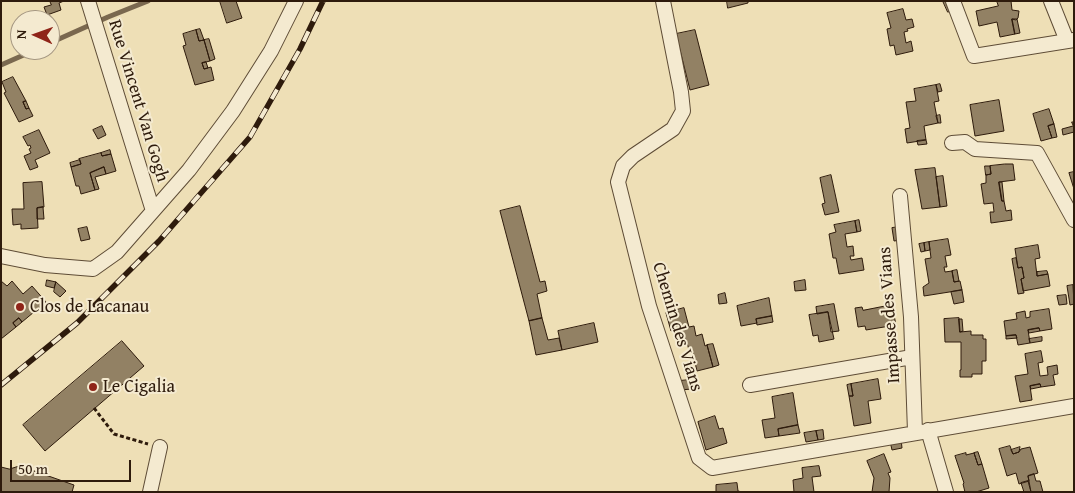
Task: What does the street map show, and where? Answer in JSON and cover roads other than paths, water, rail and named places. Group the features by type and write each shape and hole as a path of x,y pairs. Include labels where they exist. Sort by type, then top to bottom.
{"street":[{"name":"Rue Vincent Van Gogh","path":"88,1 153,212"},
{"name":"Rue Vincent Van Gogh","path":"1,256 45,265 93,269 117,252 189,170 233,111 271,51 296,1"},
{"name":"Chemin des Vians","path":"663,1 683,111 673,129 633,156 623,166 618,182 649,306 699,458 712,468 1074,406"},
{"path":"954,1 974,56 1070,41 1051,1"},
{"path":"952,143 965,142 975,149 1037,153 1074,220"},
{"name":"Impasse des Vians","path":"900,196 911,317 912,358 921,431 946,492"},
{"path":"750,385 912,358"},
{"path":"150,492 160,447"}],"waterway":[{"path":"60,39 148,1"},
{"path":"1,65 12,60"}],"railway":[{"path":"1,385 77,323 159,241 250,137 300,49 323,1"}],"place":[{"name":"Clos de Lacanau","path":"20,307"},
{"name":"Le Cigalia","path":"93,387"}]}
